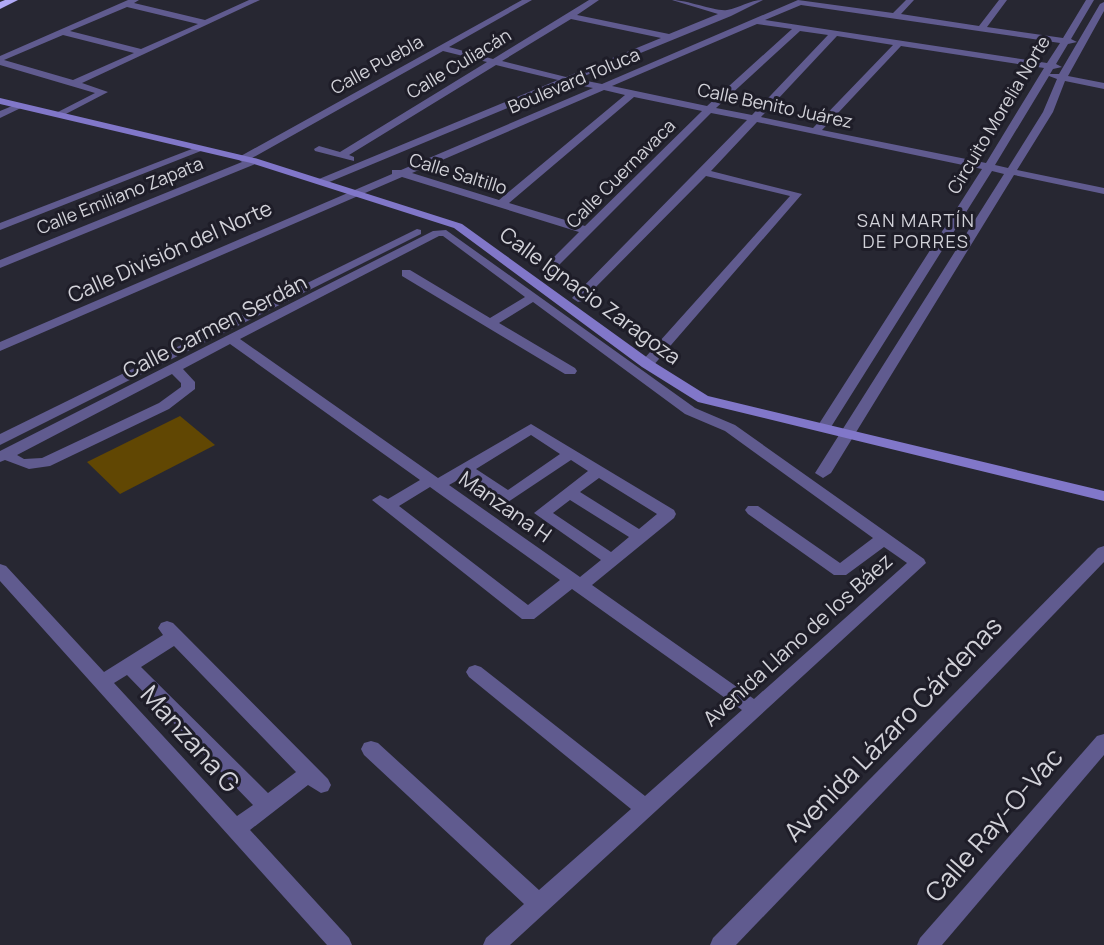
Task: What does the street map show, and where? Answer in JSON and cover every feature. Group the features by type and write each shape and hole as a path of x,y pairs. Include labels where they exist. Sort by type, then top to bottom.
{"highway":[{"path":"0,6 13,0"}],"street":[{"path":"75,83 256,0"},
{"name":"Calle Puebla","path":"248,160 528,0"},
{"name":"Calle Culiacán","path":"340,156 595,0"},
{"path":"676,0 755,21 899,43 1065,73 1104,86"},
{"name":"Boulevard Toluca","path":"323,181 759,0"},
{"path":"895,16 910,0"},
{"path":"981,29 1003,0"},
{"name":"Circuito Morelia Norte","path":"824,427 989,167 1090,0"},
{"path":"802,1 1081,44"},
{"name":"Boulevard Toluca","path":"356,192 802,1"},
{"path":"0,61 130,2 206,23"},
{"name":"Circuito Morelia Norte","path":"823,473 1048,112 1065,73 1104,4"},
{"path":"570,16 670,37"},
{"name":"Calle Cuernavaca","path":"548,269 709,109 798,28"},
{"path":"62,32 141,52"},
{"path":"578,298 704,172 835,33"},
{"path":"815,131 899,43"},
{"name":"Calle Benito Juárez","path":"441,48 568,80 1104,191"},
{"path":"0,61 103,92 57,115"},
{"path":"501,204 633,93"},
{"name":"Calle Ignacio Zaragoza","path":"0,101 248,160 356,192 444,226 458,226 647,364 703,399 1104,496"},
{"path":"0,115 20,106"},
{"path":"0,227 201,149"},
{"name":"Calle Saltillo","path":"319,149 588,231"},
{"name":"Calle Emiliano Zapata","path":"0,264 248,160"},
{"path":"647,364 797,194 704,172"},
{"name":"Calle División del Norte","path":"0,347 356,192"},
{"name":"Avenida Llano de los Báez","path":"444,226 533,297 690,411 730,428 918,563 494,945"},
{"name":"Calle Carmen Serdán","path":"3,456 233,340 437,233 444,226"},
{"name":"Calle Carmen Serdán","path":"0,440 444,226"},
{"path":"406,273 570,371"},
{"path":"490,323 533,297"},
{"name":"Manzana H","path":"233,340 754,709"},
{"path":"860,368 883,375"},
{"path":"3,456 29,465 45,463 164,406 188,389 188,382 175,369"},
{"path":"531,429 668,514 612,560 528,614 384,503 465,469 531,429"},
{"path":"465,469 508,497 570,454"},
{"path":"598,471 542,513 612,560"},
{"path":"570,492 640,537"},
{"path":"753,510 840,571 883,539"},
{"name":"Avenida Lázaro Cárdenas","path":"721,945 1104,552"},
{"name":"Manzana G","path":"0,570 341,945"},
{"path":"102,682 129,666 171,632 315,779 267,806 236,829"},
{"path":"129,666 267,806"},
{"path":"475,672 645,808"},
{"name":"Calle Ray-O-Vac","path":"933,944 1104,742"},
{"path":"371,749 539,904"}],"shaded area":[{"path":"180,416 215,445 120,494 87,462"}],"district":[{"name":"SAN MARTÍN DE PORRES","path":"916,231"}]}
